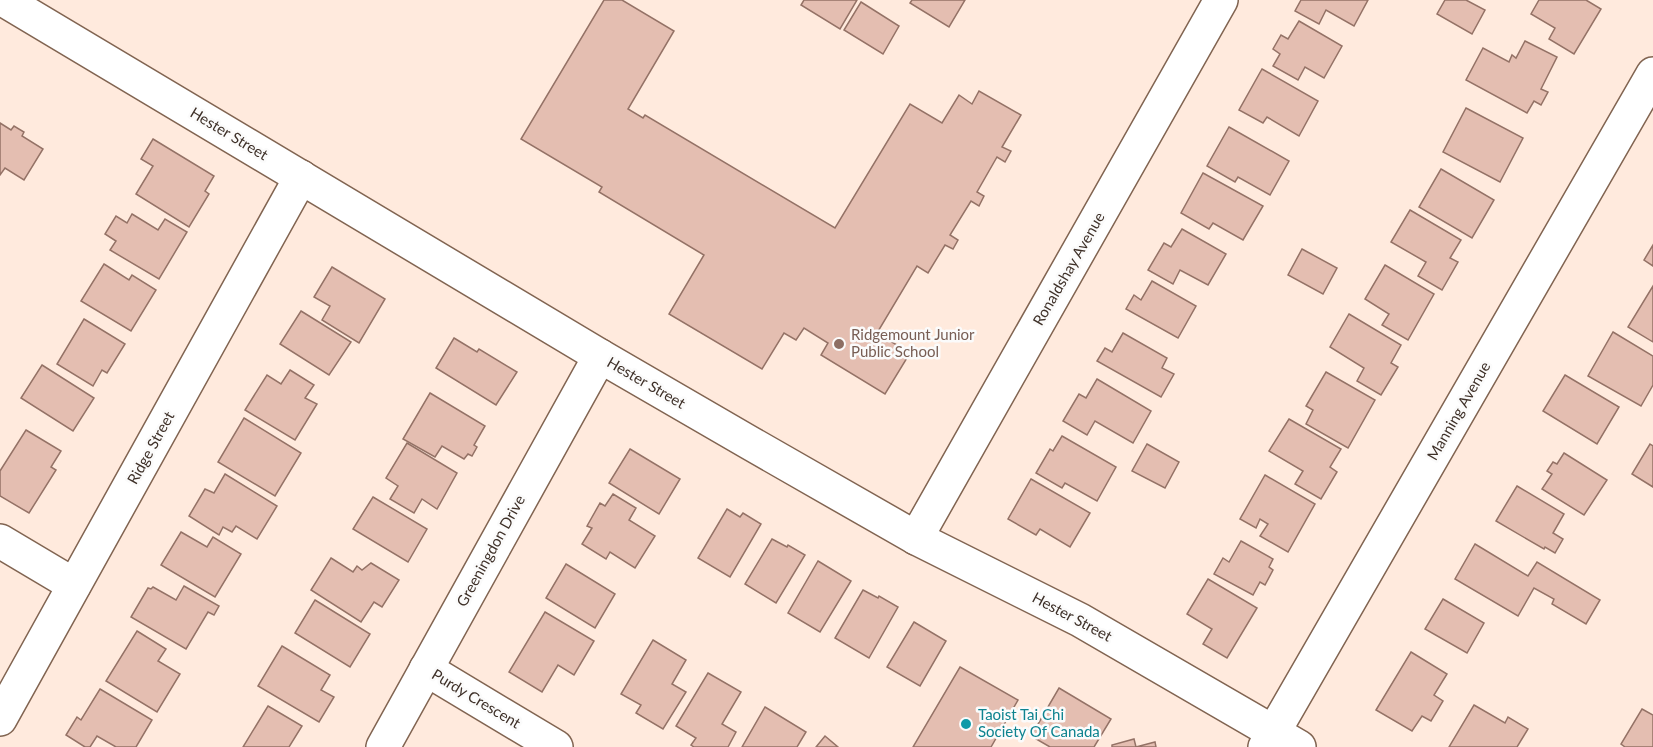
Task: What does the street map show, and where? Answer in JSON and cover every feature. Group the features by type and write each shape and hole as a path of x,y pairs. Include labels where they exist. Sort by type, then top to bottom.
{"street":[{"name":"Hester Street","path":"4,0 600,356 916,538 1080,620 1279,742"},
{"name":"Ronaldshay Avenue","path":"916,538 1221,0"},
{"name":"Manning Avenue","path":"1279,742 1653,74"},
{"name":"Ridge Street","path":"0,719 301,177"},
{"name":"Greeningdon Drive","path":"383,747 600,356"},
{"path":"0,541 74,585"},
{"name":"Purdy Crescent","path":"426,669 556,747"}],"building":[{"path":"604,0 622,0 674,31 628,109 643,118 645,115 835,228 910,104 942,123 959,95 972,104 979,91 1021,115 1002,147 1011,151 1005,162 997,157 977,192 984,196 979,206 971,201 950,235 958,240 953,249 945,245 928,273 917,266 877,333 910,353 885,394 821,355 828,343 804,328 796,340 784,333 762,369 669,314 704,255 599,192 602,187 521,139"},
{"path":"804,0 857,0 840,29 801,5"},
{"path":"912,0 965,0 949,27 910,3"},
{"path":"1301,0 1368,0 1354,26 1326,10 1319,24 1295,11"},
{"path":"1445,0 1466,0 1485,10 1472,34 1437,14"},
{"path":"1539,0 1586,0 1601,9 1574,54 1549,39 1555,28 1531,14"},
{"path":"861,2 899,26 883,54 844,30"},
{"path":"1299,21 1342,46 1324,78 1305,67 1298,80 1273,66 1280,54 1273,49 1281,35 1288,39"},
{"path":"1525,41 1557,57 1541,89 1548,92 1541,105 1534,101 1527,113 1466,80 1483,48 1509,62 1512,55 1516,58"},
{"path":"1262,69 1318,101 1299,136 1267,117 1263,123 1239,110"},
{"path":"1466,108 1523,138 1500,182 1443,152"},
{"path":"0,123 11,130 14,126 24,132 22,136 43,149 24,180 5,168 0,175"},
{"path":"1229,127 1289,161 1270,195 1238,177 1235,182 1207,166"},
{"path":"153,139 214,176 205,191 209,194 189,227 136,194 153,166 141,159"},
{"path":"1441,169 1494,200 1472,238 1419,207"},
{"path":"1203,173 1263,206 1243,240 1213,223 1209,229 1181,213"},
{"path":"1410,210 1461,240 1450,258 1458,262 1442,290 1418,276 1426,262 1391,242"},
{"path":"132,214 158,230 165,219 187,232 159,279 110,250 116,241 105,234 116,216 127,223"},
{"path":"1182,229 1226,254 1208,285 1180,270 1173,284 1148,270 1164,243 1171,247"},
{"path":"1653,245 1653,266 1644,260"},
{"path":"1302,249 1337,268 1323,294 1288,275"},
{"path":"104,264 129,280 132,275 156,290 131,331 81,301"},
{"path":"1385,265 1434,294 1408,340 1382,325 1389,314 1365,299"},
{"path":"332,267 385,299 359,343 322,320 330,306 314,297"},
{"path":"1152,281 1196,306 1178,338 1126,309 1134,295 1141,300"},
{"path":"1653,286 1653,342 1628,327"},
{"path":"301,311 351,342 329,375 280,344"},
{"path":"1349,314 1401,345 1391,363 1398,367 1381,395 1357,381 1364,368 1330,347"},
{"path":"84,319 125,344 107,373 102,370 93,386 57,364"},
{"path":"1613,332 1653,356 1653,385 1641,406 1588,376"},
{"path":"1123,333 1167,358 1162,368 1174,374 1161,397 1097,361 1105,348 1112,352"},
{"path":"454,338 477,352 479,349 517,372 496,405 436,368"},
{"path":"42,365 94,398 73,431 21,398"},
{"path":"290,370 314,385 305,398 317,404 295,440 245,410 267,375 281,384"},
{"path":"1326,372 1375,400 1348,448 1306,424 1313,410 1306,406"},
{"path":"1565,375 1619,407 1597,444 1543,411"},
{"path":"1097,379 1151,411 1133,443 1095,421 1087,435 1063,421 1079,394 1086,398"},
{"path":"430,393 485,426 474,445 477,447 472,456 468,454 464,459 442,446 435,457 403,439"},
{"path":"244,418 301,453 275,496 218,462"},
{"path":"1289,419 1341,449 1330,467 1337,472 1321,499 1295,484 1303,471 1269,451"},
{"path":"26,430 61,451 51,467 56,470 29,513 0,496 0,471"},
{"path":"1062,436 1116,467 1097,501 1065,483 1062,488 1036,473 1050,449 1053,451"},
{"path":"407,443 457,473 437,509 422,499 414,513 390,499 398,486 386,478"},
{"path":"1147,444 1179,462 1165,488 1132,471"},
{"path":"1650,444 1653,446 1653,487 1632,474"},
{"path":"630,449 680,479 659,514 609,483"},
{"path":"1564,453 1607,480 1584,515 1542,489 1552,474 1547,471 1553,462 1557,464"},
{"path":"225,474 277,506 257,539 236,526 232,532 223,527 219,535 189,516 205,489 214,493"},
{"path":"1265,475 1315,504 1288,552 1260,536 1268,524 1260,519 1256,528 1240,519"},
{"path":"1031,479 1090,513 1070,547 1040,529 1036,535 1008,519"},
{"path":"1517,486 1564,514 1553,533 1563,539 1555,553 1496,521"},
{"path":"613,494 636,508 629,520 655,536 635,568 610,552 606,559 582,544 592,528 587,526 600,503 605,506"},
{"path":"373,497 427,529 408,562 353,529"},
{"path":"727,509 740,517 743,513 761,524 730,577 698,558"},
{"path":"181,532 207,547 213,537 241,554 215,597 161,565"},
{"path":"772,539 805,555 776,603 745,584"},
{"path":"1241,541 1273,559 1269,567 1273,570 1265,585 1260,582 1253,595 1214,574 1223,558 1229,562"},
{"path":"1475,544 1528,576 1537,562 1600,600 1586,624 1552,604 1554,599 1534,588 1518,616 1455,579"},
{"path":"331,558 353,572 357,566 362,570 371,563 399,580 382,607 374,602 361,622 311,590"},
{"path":"818,561 851,581 820,632 788,613"},
{"path":"566,564 615,594 595,628 546,598"},
{"path":"1208,579 1257,608 1227,658 1203,644 1212,629 1187,614"},
{"path":"184,586 219,606 214,615 208,612 186,649 131,617 148,588 153,587 176,600"},
{"path":"863,590 898,607 869,658 835,638"},
{"path":"1443,599 1484,623 1467,653 1425,629"},
{"path":"315,600 370,634 350,667 295,633"},
{"path":"545,612 594,641 574,675 558,665 542,692 509,672"},
{"path":"914,622 946,641 920,686 887,667"},
{"path":"137,631 166,649 158,661 180,674 157,712 106,681"},
{"path":"653,640 686,660 672,684 686,692 663,729 636,713 641,705 621,694"},
{"path":"282,646 330,675 321,690 334,697 319,722 258,686"},
{"path":"1411,652 1447,674 1434,695 1443,701 1431,721 1422,716 1412,731 1376,710"},
{"name":"Taoist Tai Chi Society Of Canada","path":"960,667 1018,700 991,747 913,747"},
{"path":"708,673 741,692 722,724 736,732 728,747 694,747 691,745 696,738 676,726"},
{"path":"1059,688 1111,719 1094,747 1050,747 1031,736"},
{"path":"100,689 152,720 136,747 116,747 97,736 90,747 85,747 66,735 77,717 81,720"},
{"path":"1474,705 1505,723 1508,717 1528,729 1517,747 1449,747"},
{"path":"268,706 302,726 289,747 243,747"},
{"path":"765,707 806,732 797,747 742,747"},
{"path":"1642,709 1653,715 1653,747 1625,747 1621,744"},
{"path":"825,736 838,747 816,747"},
{"path":"1134,739 1136,747 1112,747 1112,745"},
{"path":"1155,742 1156,747 1136,747"}],"place":[{"name":"Ridgemount Junior Public School","path":"839,344"},
{"name":"Taoist Tai Chi Society Of Canada","path":"966,724"}]}
